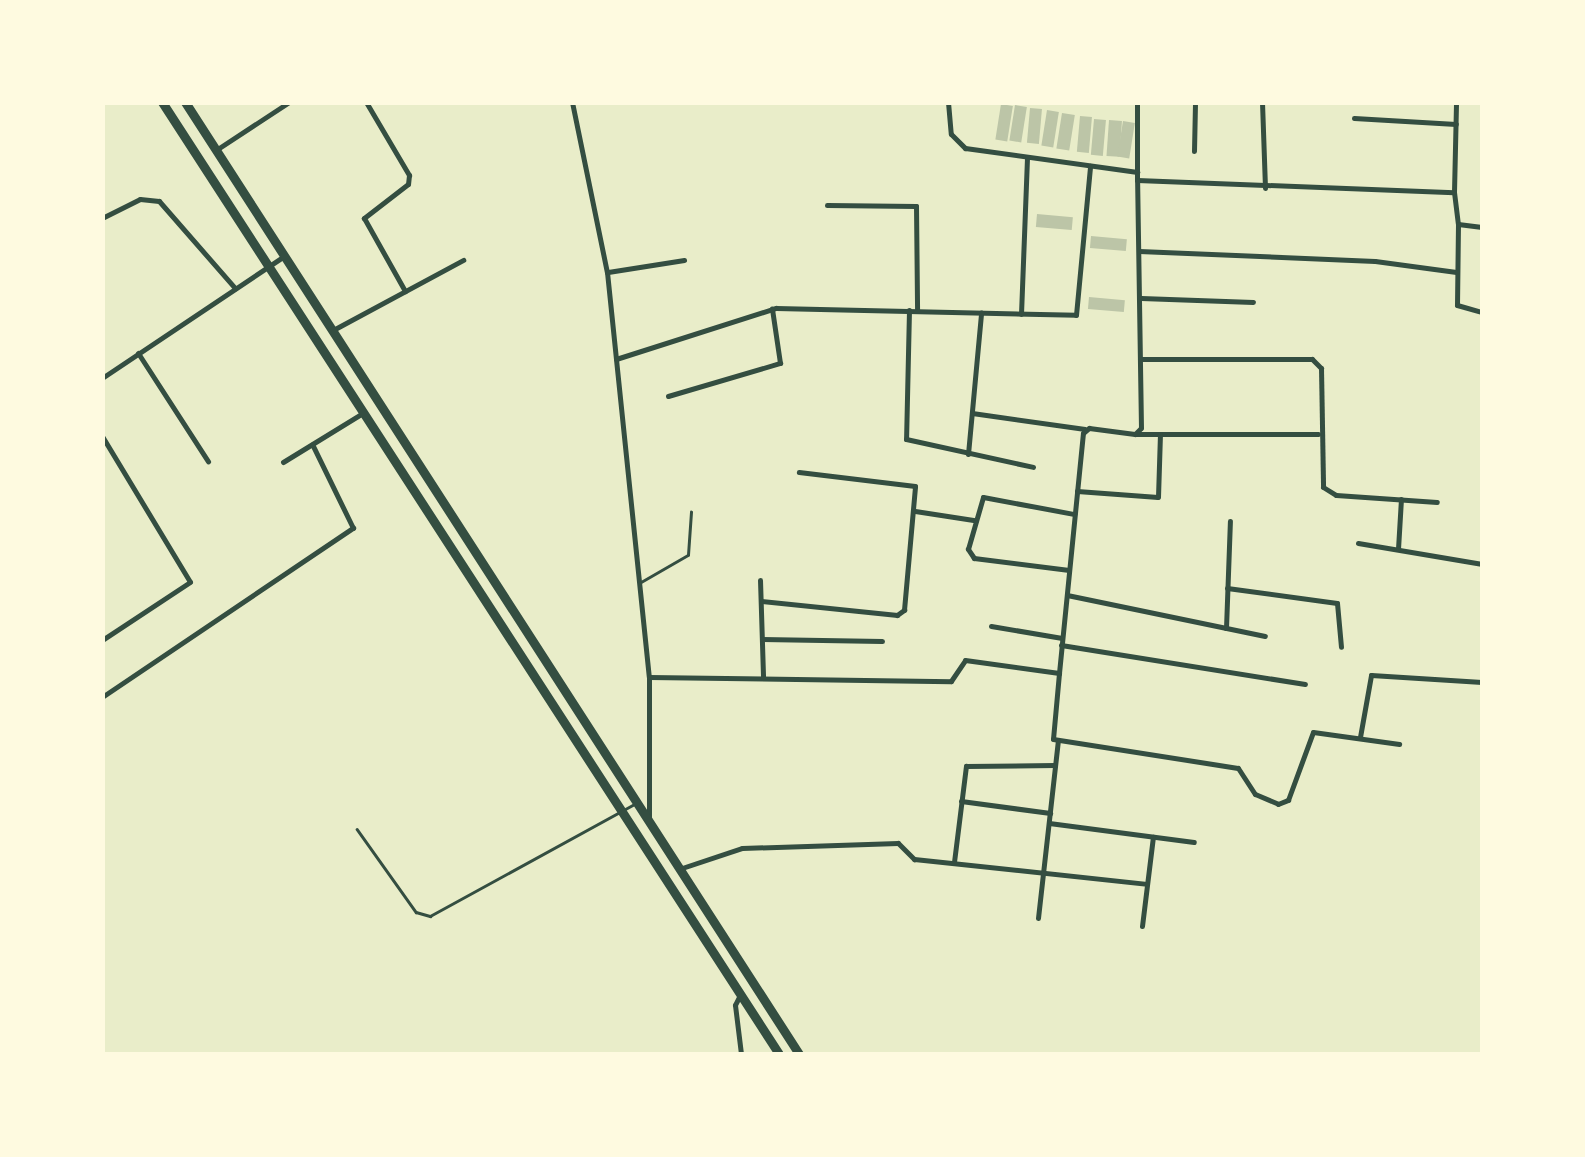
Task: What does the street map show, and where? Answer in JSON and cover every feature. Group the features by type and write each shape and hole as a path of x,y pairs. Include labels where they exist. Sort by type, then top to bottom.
{"highway":[{"path":"162,102 366,411 778,1054"},
{"path":"185,102 800,1054"}],"street":[{"path":"216,150 289,102"},
{"path":"366,102 410,175 408,184 364,218 405,291"},
{"path":"572,102 607,272 650,678 649,825"},
{"path":"948,102 955,142 1027,157 1137,176 1264,188 1454,192"},
{"path":"1135,434 1142,428 1138,102"},
{"path":"1194,151 1195,102"},
{"path":"1262,102 1264,188"},
{"path":"1456,102 1458,305 1482,312"},
{"path":"1354,118 1456,124"},
{"path":"1020,314 1027,157"},
{"path":"616,360 772,309 1080,312 1090,166"},
{"path":"102,218 140,199 159,201 236,289"},
{"path":"827,205 916,206 906,439 1032,467"},
{"path":"1458,224 1482,226"},
{"path":"1139,252 1375,261 1456,272"},
{"path":"102,378 284,256"},
{"path":"333,330 462,260"},
{"path":"607,272 684,260"},
{"path":"1139,298 1252,302"},
{"path":"668,396 780,363 772,309"},
{"path":"968,455 980,313"},
{"path":"138,353 208,461"},
{"path":"1140,359 1312,359 1321,368 1318,434 1321,481 1328,492 1438,502"},
{"path":"283,462 366,411"},
{"path":"972,413 1135,434 1318,434"},
{"path":"1085,429 1051,734 1058,742 1238,768 1255,794 1278,804 1288,800 1312,732 1398,744"},
{"path":"1077,491 1158,497 1160,434"},
{"path":"102,436 190,582 102,640"},
{"path":"102,697 350,532 353,517 312,444"},
{"path":"760,601 902,613 915,511 912,484 799,472"},
{"path":"1069,570 974,558 968,549 978,500 988,496 1074,514"},
{"path":"1398,550 1401,499"},
{"path":"915,511 973,520"},
{"path":"1226,628 1230,521"},
{"path":"1358,543 1482,564"},
{"path":"760,580 764,678"},
{"path":"1227,588 1337,603 1341,647"},
{"path":"1066,595 1265,636"},
{"path":"992,626 1305,684"},
{"path":"762,638 882,641"},
{"path":"650,678 951,682 964,660 1058,673"},
{"path":"1360,737 1371,676 1482,682"},
{"path":"1038,918 1058,742"},
{"path":"954,862 960,801 970,763 1055,765"},
{"path":"960,801 1050,813"},
{"path":"1049,823 1194,842"},
{"path":"1142,926 1153,837"},
{"path":"678,870 742,848 898,843 914,860 1147,884"},
{"path":"740,995 734,1005 741,1054"}],"lane":[{"path":"640,583 688,556 691,512"},
{"path":"358,829 416,912 430,916 636,804"}],"building":[{"path":"1001,104 1013,106 1007,141 995,140"},
{"path":"1015,105 1027,107 1021,142 1009,141"},
{"path":"1030,108 1042,109 1039,144 1027,143"},
{"path":"1047,110 1059,112 1053,147 1041,146"},
{"path":"1062,113 1075,115 1069,151 1056,149"},
{"path":"1080,116 1092,117 1089,153 1077,152"},
{"path":"1094,119 1106,120 1103,156 1091,155"},
{"path":"1109,120 1122,121 1119,157 1106,156"},
{"path":"1123,121 1135,123 1129,158 1117,157"},
{"path":"1037,214 1073,217 1072,230 1036,227"},
{"path":"1091,236 1127,239 1126,251 1090,248"},
{"path":"1089,297 1125,300 1124,312 1088,309"}]}
